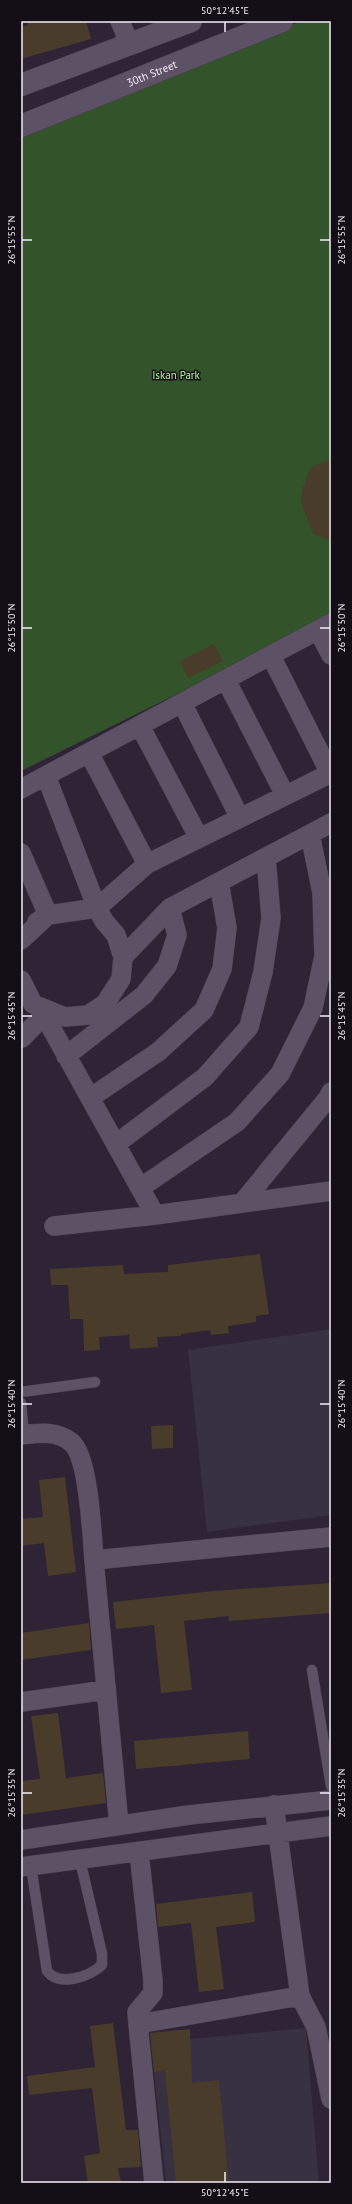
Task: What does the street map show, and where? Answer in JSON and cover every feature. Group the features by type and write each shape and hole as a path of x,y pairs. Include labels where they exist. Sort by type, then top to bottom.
{"street":[{"path":"120,21 129,43"},
{"path":"21,85 129,43 191,21"},
{"name":"30th Street","path":"21,126 282,21"},
{"path":"21,789 324,627 331,655"},
{"path":"21,931 48,915 98,908 147,864 330,773 271,656"},
{"path":"226,680 285,795"},
{"path":"182,703 240,818"},
{"path":"140,726 199,838"},
{"path":"89,753 147,864"},
{"path":"44,1015 65,1017 88,1015 104,1004 121,979 123,957 116,935 104,921 98,908 46,776"},
{"path":"123,957 170,908 331,823"},
{"path":"140,1188 237,1122 280,1074 314,1008 324,956 322,893 310,834"},
{"path":"21,853 48,915"},
{"path":"116,1144 205,1077 249,1027 262,972 271,918 266,857"},
{"path":"90,1098 158,1052 204,1010 222,969 226,928 220,882"},
{"path":"66,1056 144,995 166,966 177,935 170,908"},
{"path":"21,940 48,915"},
{"path":"21,980 34,1004 65,1017"},
{"path":"44,1015 155,1215"},
{"path":"21,1040 44,1015"},
{"path":"242,1204 328,1098 331,1092"},
{"path":"54,1226 155,1215 331,1191"},
{"path":"22,1435 50,1432 72,1442 84,1464 119,1825"},
{"path":"94,1560 331,1537"},
{"path":"21,1702 106,1690"},
{"path":"21,1840 119,1825 274,1805 331,1800"},
{"path":"274,1805 300,1996 316,2027 331,2099"},
{"path":"26,1866 331,1826"},
{"path":"139,1852 153,1980 153,1993 137,2012 154,2183"},
{"path":"138,2024 300,1996"}],"lane":[{"path":"21,1392 95,1382"},
{"path":"21,1403 22,1435"},
{"path":"312,1670 331,1786"},
{"path":"26,1866 47,1971 52,1978 62,1981 95,1971 102,1966 102,1954 80,1860"}],"shaded area":[{"path":"331,1329 331,1515 207,1532 188,1350"},
{"path":"306,2028 319,2183 166,2183 151,2043"}],"green space":[{"name":"Iskan Park","path":"301,21 331,21 331,618 21,771 21,132"}],"building":[{"path":"27,21 86,21 91,39 21,59 21,27 28,25"},
{"path":"331,459 331,541 313,534 301,502 302,490 311,467"},
{"path":"214,644 223,661 188,678 180,661"},
{"path":"260,1254 269,1314 256,1316 256,1322 228,1326 229,1333 211,1335 210,1330 181,1334 181,1336 157,1337 158,1347 130,1349 129,1335 99,1337 100,1350 84,1351 83,1319 70,1319 68,1285 51,1285 50,1269 123,1265 124,1274 168,1272 168,1265"},
{"path":"173,1425 173,1448 152,1449 151,1426"},
{"path":"65,1477 76,1572 48,1576 44,1543 21,1546 21,1519 43,1517 39,1480"},
{"path":"331,1583 331,1613 229,1621 229,1616 184,1621 192,1690 161,1693 154,1625 116,1629 113,1602 213,1591"},
{"path":"89,1623 91,1650 21,1660 21,1633"},
{"path":"58,1713 66,1778 103,1773 106,1803 21,1815 21,1781 40,1779 31,1716"},
{"path":"248,1731 250,1759 136,1769 134,1741"},
{"path":"252,1892 255,1922 216,1927 224,1989 199,1992 191,1923 158,1927 156,1904"},
{"path":"113,2023 126,2130 138,2130 141,2167 118,2168 121,2183 88,2183 84,2156 100,2153 92,2088 29,2095 27,2076 95,2067 90,2026"},
{"path":"190,2029 192,2083 219,2080 229,2183 176,2183 165,2071 154,2072 150,2033"}]}
